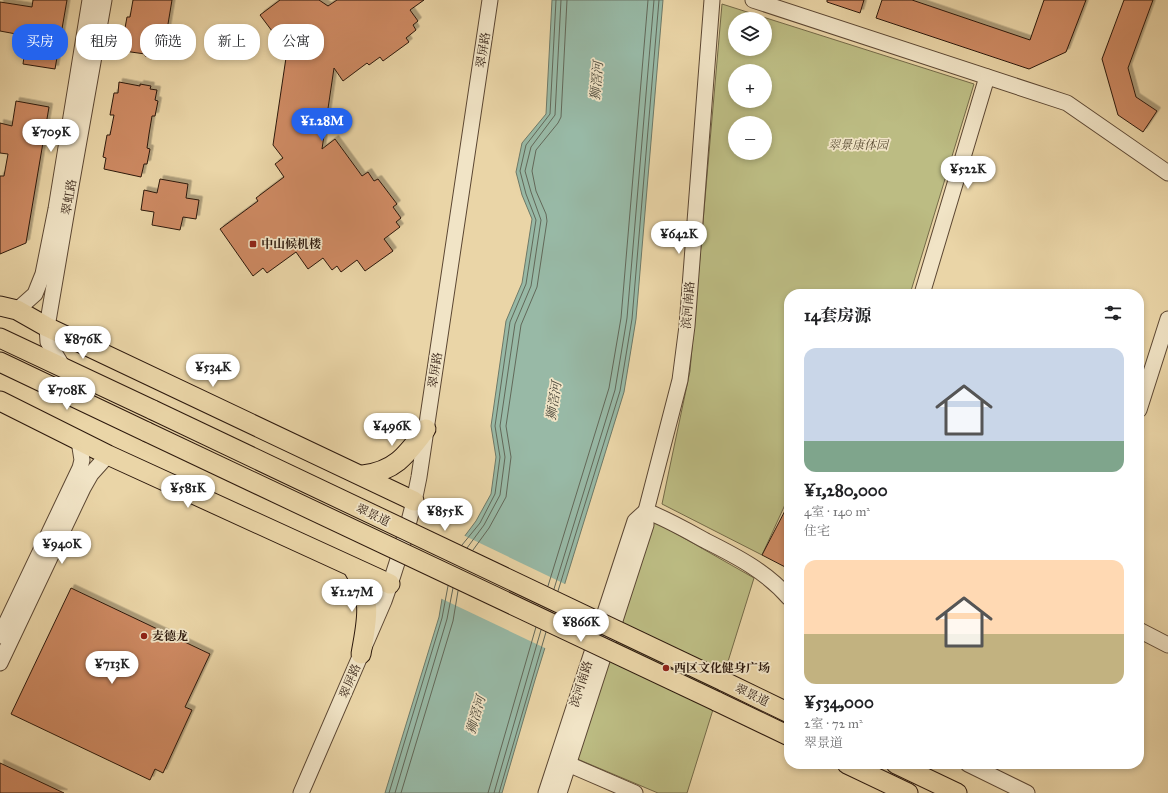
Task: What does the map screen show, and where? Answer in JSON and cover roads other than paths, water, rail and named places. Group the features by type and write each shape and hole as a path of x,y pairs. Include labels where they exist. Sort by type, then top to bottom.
{"main road":[{"path":"8,308 414,500"},
{"name":"翠景道","path":"0,338 784,711"},
{"path":"0,362 784,734"},
{"path":"0,401 108,455 390,584"},
{"path":"362,476 383,471 401,460 426,429"},
{"path":"353,568 360,579 365,592 367,604 368,618 361,654"},
{"path":"858,769 908,793"},
{"path":"907,769 957,793"}],"street":[{"name":"翠虹路","path":"8,308 35,294 43,274 56,209 90,0"},
{"name":"翠虹路","path":"63,367 48,342 47,327 104,0"},
{"name":"翠屏路","path":"302,793 390,584 405,540 414,500 426,429 490,0"},
{"name":"滨河南路","path":"546,793 562,762 635,521 646,511 680,380 687,326 712,0"},
{"path":"753,0 1067,103 1168,172"},
{"path":"924,289 988,77"},
{"path":"1144,394 1168,319"},
{"path":"0,636 80,468 82,460 79,441"},
{"path":"0,663 83,488 91,474 108,455"},
{"path":"646,511 664,518 741,559 778,586 784,593"},
{"path":"1144,633 1168,645"},
{"name":"滨河南路","path":"559,793 562,762"},
{"path":"562,762 635,793"},
{"path":"978,769 1027,793"}],"water":[{"name":"狮滘河","path":"552,0 663,0 636,319 624,392 535,680 502,793 385,793 439,617 449,557 476,521 491,494 496,457 491,426 506,321 522,283 532,219 522,195 516,172 522,143 546,114"}],"place":[{"name":"中山候机楼","path":"253,244"},
{"name":"麦德龙","path":"144,636"},
{"name":"西区文化健身广场","path":"666,668"}],"park label":[{"name":"翠景康体园","path":"858,145"}]}
